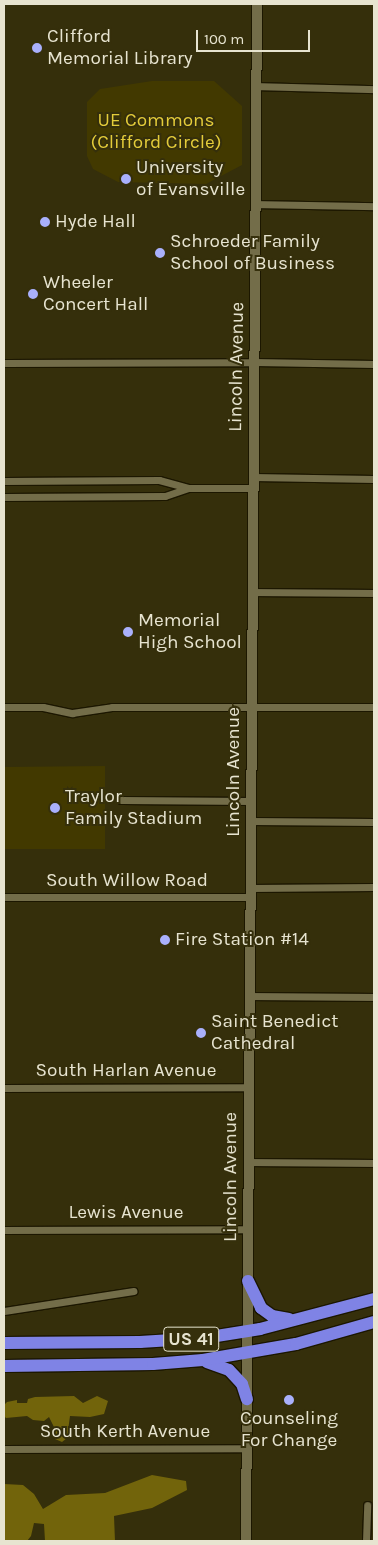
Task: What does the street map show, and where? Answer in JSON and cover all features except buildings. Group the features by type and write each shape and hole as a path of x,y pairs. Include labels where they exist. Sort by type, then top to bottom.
{"highway":[{"path":"248,1281 261,1308 277,1318 297,1320"},
{"name":"US 41","path":"4,1343 140,1342 204,1338 297,1320 374,1299"},
{"name":"US 41","path":"4,1366 145,1364 203,1360 247,1354 296,1344 374,1322"},
{"path":"203,1360 230,1370 242,1384 247,1399"}],"street":[{"name":"Lincoln Avenue","path":"246,1541 257,4"},
{"path":"256,86 374,89"},
{"path":"255,204 374,206"},
{"path":"4,363 254,362 374,364"},
{"path":"253,477 374,479"},
{"path":"4,481 159,480 188,488 253,488"},
{"path":"4,497 164,496 188,488"},
{"path":"252,592 374,593"},
{"path":"4,707 43,707 72,713 112,707 374,707"},
{"path":"121,800 251,801"},
{"path":"251,822 374,822"},
{"name":"South Willow Road","path":"4,897 250,892 374,887"},
{"path":"250,996 374,997"},
{"name":"South Harlan Avenue","path":"4,1088 249,1087"},
{"path":"249,1162 374,1162"},
{"name":"Lewis Avenue","path":"4,1230 249,1229"},
{"path":"4,1311 133,1291"},
{"name":"South Kerth Avenue","path":"4,1449 246,1448"},
{"path":"366,1541 367,1504"}],"green space":[{"name":"UE Commons (Clifford Circle)","path":"152,81 214,81 242,106 242,165 206,184 118,182 93,169 87,156 87,102 100,89"},
{"name":"Traylor Family Stadium","path":"105,766 105,849 4,849 4,767"}],"shaded area":[{"path":"74,1396 83,1403 97,1396 108,1401 104,1414 90,1417 70,1416 67,1438 62,1442 55,1439 54,1427 49,1417 44,1421 33,1420 27,1416 6,1418 4,1416 4,1405 7,1402 17,1400 17,1403 27,1403 28,1399 35,1397"},
{"path":"152,1475 186,1481 187,1490 152,1508 114,1516 115,1541 45,1541 44,1524 34,1523 31,1536 27,1541 4,1541 4,1484 23,1485 34,1494 43,1509 66,1495 105,1493"}],"place":[{"name":"Clifford Memorial Library","path":"37,48"},
{"name":"University of Evansville","path":"126,179"},
{"name":"Hyde Hall","path":"45,222"},
{"name":"Schroeder Family School of Business","path":"160,253"},
{"name":"Wheeler Concert Hall","path":"33,294"},
{"name":"Memorial High School","path":"128,632"},
{"name":"Traylor Family Stadium","path":"55,808"},
{"name":"Fire Station #14","path":"165,940"},
{"name":"Saint Benedict Cathedral","path":"201,1033"},
{"name":"Counseling For Change","path":"289,1400"}]}
